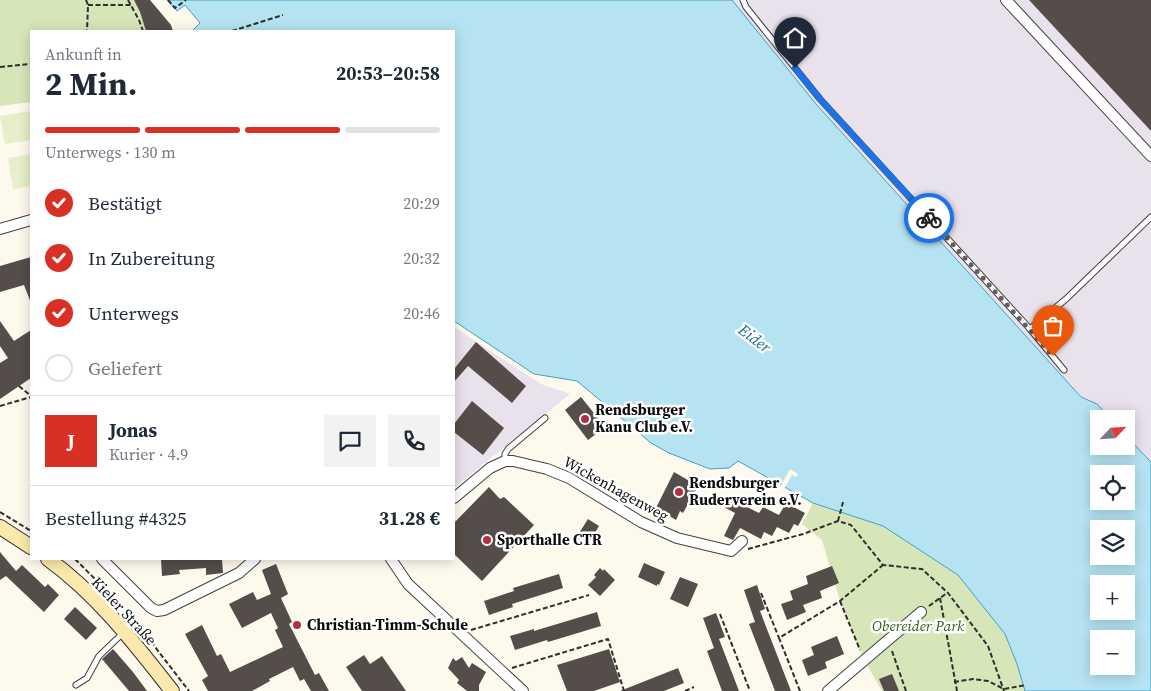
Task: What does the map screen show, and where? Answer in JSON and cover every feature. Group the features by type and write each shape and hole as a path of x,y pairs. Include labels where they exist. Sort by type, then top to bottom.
{"main road":[{"path":"0,527 30,546"},
{"name":"Kieler Straße","path":"54,560 96,601 124,632 172,691"}],"street":[{"path":"1006,0 1151,156"},
{"path":"0,229 30,220"},
{"path":"455,497 490,468 505,461"},
{"name":"Wickenhagenweg","path":"505,461 547,469 569,478 641,522 677,538 731,551"},
{"path":"731,551 742,542"},
{"path":"103,560 157,612 239,573 254,560"},
{"path":"391,560 408,584 523,691"},
{"path":"828,691 920,612"}],"lane":[{"path":"743,0 746,7 820,99 1030,329 1064,370"},
{"path":"1030,329 1066,299 1151,217"},
{"path":"505,461 505,454 508,449 545,418"},
{"path":"76,685 88,678 99,656 124,632"}],"path":[{"path":"86,0 88,5 87,30"},
{"path":"128,0 140,20 142,30"},
{"path":"168,0 175,8 186,0"},
{"path":"88,5 132,5"},
{"path":"235,30 283,15"},
{"path":"0,67 30,64"},
{"path":"19,386 30,396"},
{"path":"0,406 30,397"},
{"path":"838,520 843,502"},
{"path":"0,512 30,530"},
{"path":"731,551 762,547 838,520 851,526 883,566"},
{"path":"76,560 128,612 189,691"},
{"path":"779,638 840,601 883,566 922,569 948,593 988,646 1005,690"},
{"path":"761,593 800,691"},
{"path":"920,612 948,593"},
{"path":"461,633 589,595"},
{"path":"940,598 957,691"},
{"path":"840,601 864,660"},
{"path":"720,614 750,691"},
{"path":"502,671 608,639 624,691"},
{"path":"888,640 906,691"},
{"path":"954,682 972,679 988,681 1005,690 1026,685"},
{"path":"685,691 694,688"}],"shaded area":[{"path":"732,0 1151,0 1151,462 1135,445 1135,410 1103,410 1097,404 1081,397 816,104"},
{"path":"455,328 541,384 570,394 455,487"}],"green space":[{"path":"0,0 134,0 140,10 146,30 30,30 30,102 0,106"},
{"path":"30,111 30,140 5,144 0,116"},
{"path":"30,154 30,186 13,189 8,158"},
{"name":"Obereider Park","path":"813,503 883,526 958,575 1005,634 1025,691 882,691 864,660 840,601 822,540 802,524"}],"water":[{"name":"Eider","path":"167,0 732,0 816,104 1081,397 1097,404 1103,410 1090,410 1090,455 1135,455 1135,445 1151,462 1151,691 1025,691 1005,634 958,575 883,526 813,503 738,461 729,468 710,469 669,453 651,443 577,381 534,374 455,322 455,30 193,30 200,23 185,5 177,11"}],"pier":[{"path":"790,469 798,474 796,477 792,475 784,489 780,487"}],"building":[{"path":"134,0 150,0 171,25 173,30 146,30"},
{"path":"1029,0 1151,0 1151,131"},
{"path":"30,257 30,300 24,285 0,292 0,266"},
{"path":"0,321 14,341 30,331 30,379 0,399 0,363 8,358 0,346"},
{"path":"476,342 526,386 512,403 468,366 455,381 455,368"},
{"name":"Rendsburger Kanu Club e.V.","path":"581,397 605,427 588,440 565,410"},
{"path":"472,401 504,428 483,455 455,433 455,423"},
{"name":"Rendsburger Ruderverein e.V.","path":"674,472 698,486 683,513 680,511 676,520 656,508"},
{"name":"Sporthalle CTR","path":"489,487 500,499 504,497 534,525 482,581 455,555 455,522"},
{"path":"727,497 759,513 763,507 779,515 786,503 805,513 798,526 794,524 789,533 777,527 772,536 764,532 761,539 740,528 733,540 724,536 735,513 722,506"},
{"path":"588,519 599,526 588,545 576,538"},
{"path":"0,552 16,571 22,565 45,587 48,584 59,595 44,612 6,576 0,580"},
{"path":"161,560 222,560 223,573 206,575 206,568 179,570 180,574 162,576"},
{"path":"644,563 665,572 659,585 657,584 657,586 638,577"},
{"path":"276,564 288,594 281,598 292,622 289,624 315,675 319,673 329,691 311,691 304,679 300,681 293,667 269,679 270,681 252,691 208,691 202,680 208,676 185,634 202,625 217,656 221,654 230,672 283,647 275,630 278,628 271,613 242,628 229,604 253,592 257,600 271,594 262,570"},
{"path":"832,566 839,583 820,591 822,598 803,605 806,612 787,620 781,604 793,600 790,591 808,584 806,576"},
{"path":"600,568 603,571 604,569 615,580 600,596 588,585 596,577 594,575"},
{"path":"559,574 563,588 512,604 513,607 489,615 484,601 514,591 513,588"},
{"path":"680,577 698,584 688,607 670,599"},
{"path":"757,585 765,609 760,611 791,691 775,691 749,624 755,622 744,590"},
{"path":"75,607 97,628 86,640 64,619"},
{"path":"597,612 601,626 515,650 510,636 534,629 534,631"},
{"path":"716,613 725,637 719,639 739,691 722,691 707,651 714,648 703,618"},
{"path":"837,636 844,654 825,662 827,668 808,676 802,660 814,655 811,647"},
{"path":"113,649 147,691 129,691 102,659"},
{"path":"609,649 620,682 594,691 567,691 557,665"},
{"path":"364,655 370,664 382,656 406,691 362,691 346,667"},
{"path":"462,657 469,668 472,663 486,672 479,685 479,691 467,691 457,683 459,680 448,668 453,658 456,661"},
{"path":"678,668 684,683 664,691 620,691"},
{"path":"892,674 899,691 884,691 879,679"}],"way so far":[{"path":"929,218 1053,356"}],"place":[{"name":"Rendsburger Kanu Club e.V.","path":"585,419"},
{"name":"Rendsburger Ruderverein e.V.","path":"679,492"},
{"name":"Sporthalle CTR","path":"487,540"},
{"name":"Christian-Timm-Schule","path":"297,625"}],"route":[{"path":"795,68 820,99 929,218"}]}
